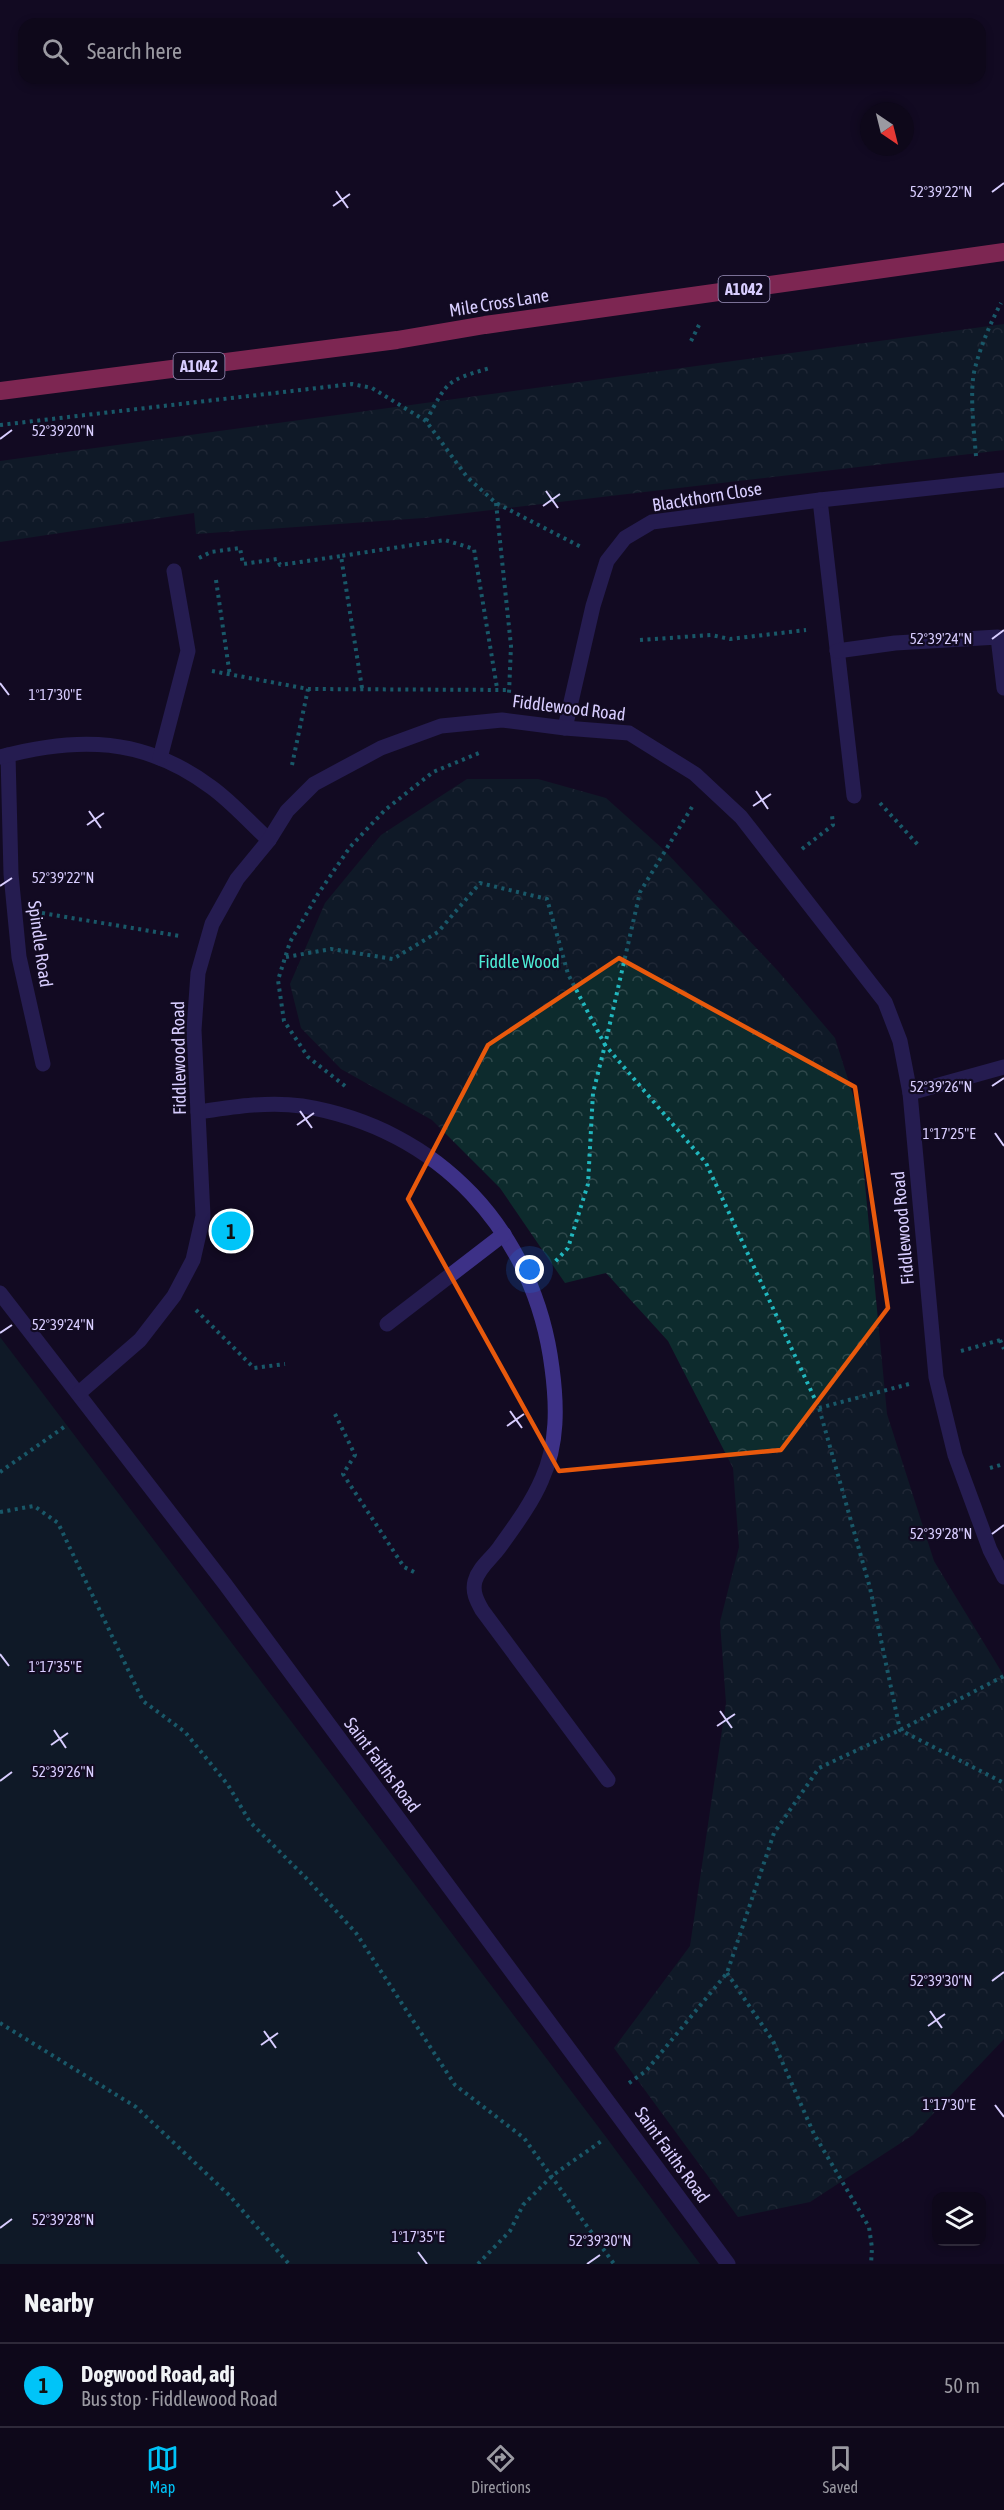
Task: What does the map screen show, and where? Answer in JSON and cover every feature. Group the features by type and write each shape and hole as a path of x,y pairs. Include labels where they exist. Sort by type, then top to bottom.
{"highway":[{"name":"Mile Cross Lane","path":"0,391 398,340 485,325 1004,252"}],"street":[{"name":"Blackthorn Close","path":"565,728 593,606 607,561 625,538 652,522 820,500 1004,480"},
{"path":"820,500 854,796"},
{"path":"160,758 188,651 174,571"},
{"path":"837,651 895,643 998,637 1004,688"},
{"name":"Fiddlewood Road","path":"79,1393 140,1340 174,1296 193,1260 203,1216 194,1030 198,974 212,924 237,879 269,840 287,811 314,784 381,748 441,726 502,720 629,733 695,774 741,817 885,1002 900,1041 910,1093 936,1377 955,1455 990,1550 1004,1577"},
{"name":"Spindle Road","path":"43,1064 19,957 11,874 4,756 67,743 122,745 170,761 212,787 269,840"},
{"path":"910,1093 1004,1067"},
{"path":"198,1112 251,1105 301,1106 368,1124 404,1139 448,1169 490,1212 519,1258 542,1313 552,1368 556,1429 542,1479 497,1550 482,1567 475,1581 474,1594 482,1610 608,1780"},
{"path":"387,1324 504,1234"},
{"name":"Saint Faiths Road","path":"0,1293 225,1584 728,2264"}],"path":[{"path":"978,484 974,423 974,370 987,330 1001,303"},
{"path":"426,421 443,388 458,377 490,368"},
{"path":"0,425 352,384 372,388 426,421 467,477 496,503 607,561"},
{"path":"350,1089 308,1057 284,1021 278,980 290,942 318,894 350,847 385,810 433,772 490,748 502,720 509,690 511,646 496,503"},
{"path":"174,571 211,552 240,548 243,564 277,559 280,565 445,540 474,549 497,688"},
{"path":"341,556 362,688"},
{"path":"216,580 230,676"},
{"path":"640,640 711,635 730,639 834,626"},
{"path":"185,664 230,676 308,689 497,688 509,690"},
{"path":"287,811 292,769 308,689"},
{"path":"876,799 919,846"},
{"path":"832,808 833,825"},
{"path":"780,867 842,818"},
{"path":"531,1287 568,1248 588,1184 593,1093 639,892 675,832"},
{"path":"286,957 331,949 393,959 438,932 480,883 547,899 568,974 605,1045 706,1163 819,1408 870,1588 900,1730"},
{"path":"14,908 207,941"},
{"path":"174,1296 189,1303 254,1368 285,1364"},
{"path":"934,1359 1002,1340 1004,1349"},
{"path":"819,1408 936,1377"},
{"path":"0,1472 67,1425 79,1393"},
{"path":"335,1414 355,1455 343,1474 404,1567 418,1574"},
{"path":"0,1512 34,1506 58,1522 143,1701 185,1732 228,1785 250,1822 308,1880 356,1933 455,2085 524,2138 553,2175 615,2264"},
{"path":"646,2071 727,1973 774,1833 819,1768 900,1730 1004,1676"},
{"path":"900,1730 1004,1783"},
{"path":"727,1973 773,2041 814,2134 869,2227 872,2248 871,2264"},
{"path":"0,2023 136,2107 229,2195 289,2264"},
{"path":"478,2264 510,2231 524,2205 553,2175 606,2138 606,2099"}],"highlighted area":[{"path":"619,958 855,1087 888,1308 781,1450 559,1471 408,1199 488,1045"}],"green space":[{"path":"1004,324 1004,450 423,518 196,534 194,513 0,542 0,461"},
{"name":"Fiddle Wood","path":"467,779 538,779 606,798 664,850 777,970 835,1038 858,1111 887,1414 934,1561 1004,1676 1004,2039 913,2135 810,2202 738,2217 614,2048 690,1946 726,1703 720,1622 739,1547 733,1468 668,1341 606,1273 565,1283 500,1188 432,1120 341,1069 301,1028 290,984 325,903 381,835"},
{"path":"0,1337 606,2137 700,2264 0,2264"}],"place":[{"name":"Dogwood Road, adj","path":"231,1231"}]}
